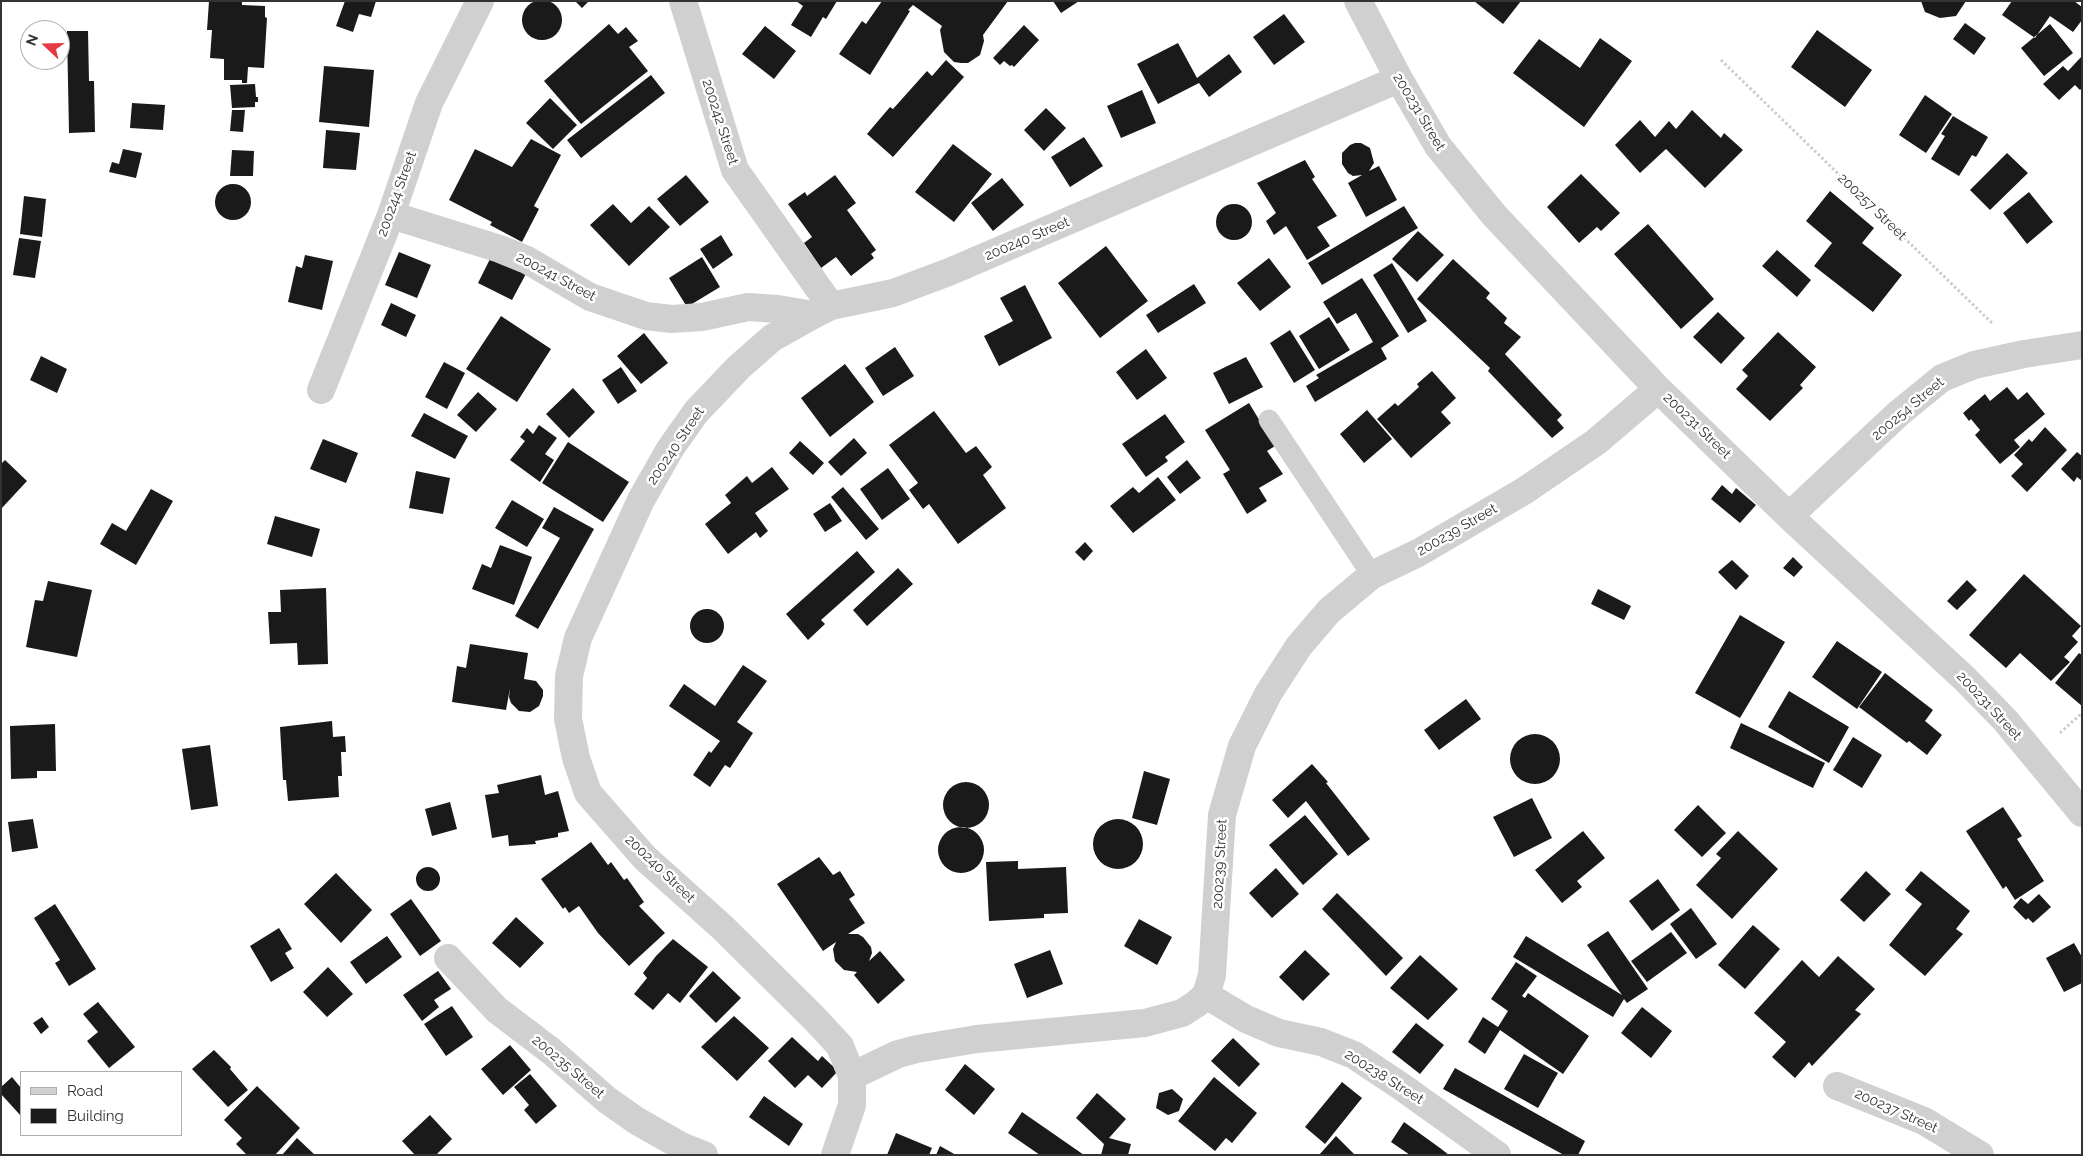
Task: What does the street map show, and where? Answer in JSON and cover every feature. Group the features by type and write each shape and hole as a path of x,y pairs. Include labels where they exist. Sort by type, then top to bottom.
{"street":[{"name":"200244 Street","path":"321,390 391,215 429,103 480,1"},
{"name":"200242 Street","path":"683,1 735,170 822,310"},
{"name":"200231 Street","path":"1358,1 1399,79 1438,146 1494,215 1658,389 2005,720 2082,814"},
{"name":"200240 Street","path":"852,1076 840,1046 815,1018 722,928 645,858 588,793 576,758 568,719 569,676 578,638 641,500 670,450 696,412 739,367 772,338 822,310 893,293 948,272 1399,79"},
{"name":"200241 Street","path":"391,215 500,248 527,260 590,297 646,316 671,319 702,317 748,307 822,310"},
{"name":"200254 Street","path":"1789,516 1899,413 1942,378 1974,365 2024,354 2082,345"},
{"name":"200239 Street","path":"1206,995 1212,975 1222,815 1242,746 1268,694 1299,646 1329,611 1372,575 1418,553 1524,491 1596,442 1658,389"},
{"name":"200235 Street","path":"448,958 497,1010 551,1051 607,1100 637,1121 681,1146 704,1155"},
{"path":"835,1155 852,1105 852,1076 898,1054 977,1038 1127,1025 1165,1019 1182,1013 1206,995"},
{"name":"200238 Street","path":"1206,995 1246,1019 1280,1033 1321,1042 1354,1055 1497,1155"},
{"name":"200237 Street","path":"1837,1086 1924,1121 1980,1155"}],"lane":[{"path":"1269,420 1372,575"}],"path":[{"name":"200257 Street","path":"1721,60 2024,354"}],"building":[{"path":"546,0 553,3 559,9 562,20 561,28 553,37 546,40 538,40 531,37 523,28 522,16 525,9 534,1"},
{"path":"209,1 242,1 242,5 265,6 265,17 267,18 264,68 248,67 247,83 242,83 242,80 224,80 224,59 210,58 212,30 207,30"},
{"path":"345,1 376,1 371,17 359,14 353,32 336,26"},
{"path":"575,1 589,1 582,8"},
{"path":"796,1 837,1 826,19 823,17 811,37 791,25 803,6"},
{"path":"882,1 1008,1 983,35 984,41 980,55 968,63 954,62 944,52 940,30 942,26 913,5 908,10 910,11 870,75 839,54 862,21 866,24"},
{"path":"1053,1 1079,1 1061,13"},
{"path":"1474,1 1521,1 1503,24"},
{"path":"1921,1 1966,1 1956,16 1940,18 1925,12"},
{"path":"2012,1 2074,1 2082,7 2082,20 2073,32 2050,16 2035,38 2002,15"},
{"path":"1284,14 1305,42 1274,65 1253,37"},
{"path":"1965,23 1986,38 1974,55 1953,39"},
{"path":"609,24 618,34 626,27 638,41 629,47 648,71 581,124 544,81"},
{"path":"2050,24 2073,53 2044,76 2021,48"},
{"path":"1024,25 1039,40 1014,67 1004,61 1000,65 993,58"},
{"path":"765,26 796,51 774,79 742,54"},
{"path":"1817,30 1872,70 1845,107 1791,67"},
{"path":"70,31 88,31 89,81 94,81 95,132 69,133 68,70 70,70"},
{"path":"1600,38 1632,61 1584,127 1513,73 1539,39 1580,68"},
{"path":"1178,43 1197,78 1229,54 1242,72 1209,97 1199,83 1158,104 1137,64"},
{"path":"2082,56 2082,88 2080,90 2075,85 2059,100 2043,84 2063,66 2068,71"},
{"path":"946,60 964,77 893,157 867,134 890,107 893,109 927,71 932,76"},
{"path":"324,66 374,70 369,127 319,122"},
{"path":"651,75 665,93 581,158 567,140"},
{"path":"255,84 258,102 255,102 255,107 232,108 230,85"},
{"path":"1142,90 1156,123 1121,138 1107,106"},
{"path":"1925,95 1952,114 1926,153 1899,135"},
{"path":"550,98 577,125 553,149 526,123"},
{"path":"132,103 165,105 163,130 130,128"},
{"path":"1046,108 1066,128 1044,151 1024,130"},
{"path":"232,110 245,110 243,132 230,131"},
{"path":"1692,110 1721,138 1724,133 1743,150 1705,188 1666,149 1640,173 1615,145 1640,120 1655,137 1669,121 1676,129"},
{"path":"1953,116 1988,137 1976,157 1972,155 1959,176 1931,159 1945,136 1941,134"},
{"path":"326,130 360,133 356,170 323,168"},
{"path":"1084,137 1103,166 1070,187 1051,157"},
{"path":"531,139 561,155 534,206 539,209 522,242 490,225 492,222 449,200 475,149 512,167"},
{"path":"1355,143 1361,143 1370,148 1374,163 1369,171 1379,166 1397,200 1366,217 1348,183 1362,175 1353,176 1348,173 1342,164 1342,153"},
{"path":"953,144 992,174 954,222 915,192"},
{"path":"123,149 142,153 136,178 109,172 112,162 119,164"},
{"path":"232,150 254,151 253,176 230,176"},
{"path":"2007,153 2028,173 1990,210 1970,190"},
{"path":"1305,160 1315,177 1312,179 1337,216 1317,227 1330,246 1307,260 1286,226 1274,235 1266,221 1276,213 1257,183"},
{"path":"1581,174 1620,213 1601,231 1597,227 1579,243 1547,207"},
{"path":"686,175 709,202 680,226 657,199"},
{"path":"835,175 856,203 847,210 876,250 871,254 874,258 851,276 836,257 821,268 804,243 812,237 788,204 805,192 807,196"},
{"path":"1002,178 1024,205 993,231 971,203"},
{"path":"233,184 240,185 246,189 250,195 250,209 246,215 240,219 233,220 226,219 220,215 216,209 215,202 216,195 220,189 226,185"},
{"path":"1830,191 1874,228 1862,243 1902,275 1873,312 1814,266 1832,243 1806,221"},
{"path":"2029,192 2053,222 2027,244 2003,213"},
{"path":"24,196 46,199 42,237 20,234"},
{"path":"613,204 631,223 649,206 670,227 629,266 590,225"},
{"path":"1234,204 1241,205 1247,209 1251,215 1251,229 1247,235 1241,239 1234,240 1227,239 1221,235 1217,229 1216,222 1217,215 1221,209 1227,205"},
{"path":"1404,206 1418,228 1322,285 1308,263"},
{"path":"1648,224 1714,299 1681,329 1614,254"},
{"path":"1418,231 1444,255 1417,282 1392,259"},
{"path":"721,235 733,255 713,269 700,249"},
{"path":"19,238 41,241 35,278 13,275"},
{"path":"1106,246 1148,301 1100,338 1058,283"},
{"path":"1777,250 1811,280 1797,297 1762,266"},
{"path":"399,252 431,265 417,298 385,285"},
{"path":"493,253 528,270 512,300 478,283"},
{"path":"305,255 333,261 322,310 288,302 296,266 302,268"},
{"path":"702,257 720,287 687,307 669,278"},
{"path":"1269,258 1291,287 1260,311 1237,283"},
{"path":"1453,259 1490,293 1486,298 1507,318 1504,323 1521,337 1505,354 1562,415 1557,420 1564,428 1552,438 1488,371 1490,368 1417,299"},
{"path":"1392,263 1427,321 1408,333 1373,275"},
{"path":"1362,278 1399,336 1381,348 1387,359 1315,402 1306,386 1319,378 1316,375 1373,342 1356,313 1337,324 1323,302"},
{"path":"1194,284 1206,303 1158,333 1146,315"},
{"path":"1025,285 1052,338 999,366 984,336 1013,321 1000,298"},
{"path":"391,303 416,315 406,337 381,325"},
{"path":"1718,312 1745,338 1721,364 1693,337"},
{"path":"501,316 551,349 517,402 466,369"},
{"path":"1329,317 1350,350 1319,369 1299,336"},
{"path":"1290,330 1315,370 1294,383 1270,343"},
{"path":"1778,332 1816,367 1800,385 1803,388 1770,421 1736,389 1748,376 1742,370"},
{"path":"644,333 668,363 641,384 617,356"},
{"path":"895,347 914,376 883,396 865,368"},
{"path":"1146,349 1167,378 1137,400 1116,372"},
{"path":"41,356 67,369 57,393 30,380"},
{"path":"1246,357 1263,387 1229,404 1213,373"},
{"path":"444,362 465,373 447,409 425,397"},
{"path":"845,364 874,402 830,437 801,398"},
{"path":"621,367 637,391 618,404 602,380"},
{"path":"1432,371 1456,398 1441,412 1451,423 1411,458 1377,419 1395,403 1398,406 1419,387 1417,384"},
{"path":"2007,387 2018,400 2027,392 2045,414 2014,440 2020,447 2000,464 1975,435 1980,430 1963,413 1985,394 1990,401"},
{"path":"573,388 595,412 569,438 546,414"},
{"path":"478,392 497,409 476,432 457,415"},
{"path":"1249,403 1275,446 1267,451 1283,474 1259,488 1267,501 1247,514 1223,474 1230,470 1205,430"},
{"path":"1367,410 1392,439 1364,463 1340,434"},
{"path":"934,411 966,453 976,446 992,467 983,475 1006,508 958,544 929,504 923,509 909,490 918,483 889,445"},
{"path":"424,413 468,436 455,459 411,436"},
{"path":"1165,414 1185,442 1165,457 1168,461 1146,477 1122,444"},
{"path":"539,425 557,438 545,454 554,460 540,482 510,460 525,441 520,437 527,428 533,434"},
{"path":"2045,427 2067,450 2027,492 2011,476 2023,464 2014,455 2029,439 2032,442"},
{"path":"854,438 867,453 841,476 828,462"},
{"path":"323,439 358,453 346,483 310,469"},
{"path":"800,441 824,463 813,475 789,453"},
{"path":"568,442 629,482 603,522 542,483"},
{"path":"2077,452 2082,456 2082,481 2077,477 2074,482 2061,469"},
{"path":"5,460 27,481 1,509 1,464"},
{"path":"1187,460 1201,478 1180,494 1167,477"},
{"path":"772,467 789,489 755,513 768,531 760,538 756,532 728,554 705,524 731,503 725,495 747,476 752,483"},
{"path":"888,468 910,499 882,520 860,489"},
{"path":"416,471 450,478 443,514 409,508"},
{"path":"1158,477 1176,500 1133,533 1110,506 1133,487 1139,493"},
{"path":"1722,485 1732,494 1736,488 1756,505 1740,523 1711,499"},
{"path":"843,487 879,529 866,540 831,497"},
{"path":"151,489 173,501 136,565 100,544 112,523 126,531"},
{"path":"512,500 544,519 527,547 495,528"},
{"path":"830,503 842,521 825,532 813,514"},
{"path":"554,507 594,529 538,629 515,616 560,538 542,528"},
{"path":"275,516 320,529 312,557 267,544"},
{"path":"1085,542 1093,551 1084,561 1075,552"},
{"path":"500,545 532,557 514,605 472,589 482,564 491,568"},
{"path":"857,551 875,572 821,620 825,624 808,640 786,614"},
{"path":"1793,557 1803,567 1794,577 1783,568"},
{"path":"1732,560 1749,576 1736,590 1718,572"},
{"path":"898,568 913,584 867,626 853,610"},
{"path":"2024,574 2081,626 2072,636 2078,642 2064,657 2070,662 2051,681 2020,653 2006,668 1969,635"},
{"path":"1967,580 1977,590 1957,610 1947,601"},
{"path":"48,581 92,590 77,657 26,647 35,600 43,601"},
{"path":"326,588 328,664 298,665 297,643 270,644 268,612 281,612 280,590"},
{"path":"1598,589 1631,606 1624,620 1591,604"},
{"path":"707,609 714,610 719,614 723,619 723,633 719,638 714,642 707,643 700,642 695,638 691,633 690,626 691,619 695,614 700,610"},
{"path":"1740,615 1785,642 1740,718 1695,693"},
{"path":"1837,641 1882,672 1857,709 1812,677"},
{"path":"470,644 528,653 524,679 536,681 543,690 539,706 530,712 519,711 511,703 509,697 510,688 506,710 452,702 457,666 466,668"},
{"path":"2079,653 2082,655 2082,706 2055,683"},
{"path":"743,665 767,681 737,722 753,733 730,768 725,765 710,787 693,775 709,751 711,753 720,741 669,706 684,684 715,706"},
{"path":"1885,673 1933,710 1925,721 1942,735 1927,755 1909,741 1907,743 1859,707"},
{"path":"1789,691 1849,727 1829,763 1768,727"},
{"path":"1466,699 1481,719 1439,750 1424,730"},
{"path":"332,721 333,737 345,736 346,752 341,752 342,776 338,776 339,797 288,801 286,780 283,780 280,727"},
{"path":"1741,723 1825,763 1813,788 1730,748"},
{"path":"55,724 56,771 37,771 37,778 11,779 10,726"},
{"path":"1530,734 1540,734 1553,741 1560,754 1560,764 1553,777 1540,784 1530,784 1521,780 1514,773 1510,764 1510,754 1514,745 1521,738"},
{"path":"1853,737 1882,755 1862,788 1833,770"},
{"path":"210,745 218,806 191,810 182,749"},
{"path":"1312,764 1328,782 1326,783 1370,839 1348,856 1306,801 1288,818 1272,800"},
{"path":"1144,771 1170,779 1157,825 1132,818"},
{"path":"541,775 545,795 558,791 569,831 558,833 558,837 535,841 536,844 509,846 508,835 492,838 485,795 499,793 497,785"},
{"path":"966,782 979,786 985,792 989,805 985,818 979,824 966,828 953,824 947,818 943,805 947,792 953,786"},
{"path":"1532,798 1552,838 1514,857 1493,817"},
{"path":"450,802 457,829 432,836 425,809"},
{"path":"1698,805 1726,833 1702,857 1674,830"},
{"path":"2003,807 2022,836 2017,839 2044,881 2015,900 2006,886 2003,889 1966,831"},
{"path":"1305,815 1338,854 1303,885 1269,845"},
{"path":"33,819 38,848 12,852 8,822"},
{"path":"1118,819 1128,821 1136,826 1141,834 1143,844 1141,854 1136,862 1128,867 1118,869 1108,867 1100,862 1095,854 1093,844 1095,834 1100,826 1108,821"},
{"path":"961,827 974,831 980,837 984,850 980,863 974,869 961,873 948,869 942,863 938,850 942,837 948,831"},
{"path":"1583,831 1605,858 1577,881 1582,887 1562,903 1535,870"},
{"path":"1738,831 1778,869 1732,919 1696,885 1721,858 1716,854"},
{"path":"591,842 608,865 611,862 624,880 627,878 644,902 639,906 665,933 629,966 598,933 579,906 569,913 565,907 563,909 541,879"},
{"path":"819,857 833,875 840,871 855,895 849,899 865,923 848,934 858,934 871,947 872,953 869,961 880,951 905,980 878,1004 854,975 857,972 844,970 835,961 833,949 836,942 823,951 777,884"},
{"path":"1018,861 1018,869 1066,867 1068,913 1044,914 1044,918 989,921 986,862"},
{"path":"428,867 437,870 440,879 437,888 428,891 419,888 416,879 419,870"},
{"path":"1276,868 1299,894 1272,918 1249,893"},
{"path":"1866,871 1891,894 1864,922 1840,900"},
{"path":"1921,871 1970,911 1956,929 1963,934 1925,976 1889,945 1922,904 1905,890"},
{"path":"336,873 372,910 341,943 304,904"},
{"path":"1658,879 1680,910 1652,931 1629,901"},
{"path":"1337,893 1403,958 1386,976 1322,909"},
{"path":"2039,894 2051,907 2033,923 2028,918 2026,920 2013,907 2021,898 2028,904"},
{"path":"411,899 441,941 420,956 390,914"},
{"path":"55,904 96,969 69,986 55,963 60,960 34,918"},
{"path":"1691,908 1717,944 1696,959 1670,924"},
{"path":"516,917 544,943 520,968 492,943"},
{"path":"1139,919 1172,937 1157,965 1124,946"},
{"path":"1753,925 1780,949 1745,989 1718,965"},
{"path":"279,928 292,949 285,953 294,968 271,982 250,946"},
{"path":"1608,931 1648,989 1627,1003 1624,999 1613,1017 1513,957 1526,936 1622,995 1587,945"},
{"path":"1671,932 1687,953 1647,982 1631,961"},
{"path":"387,936 402,957 366,984 350,962"},
{"path":"673,939 708,967 680,1003 668,993 653,1010 634,994 647,978 643,973"},
{"path":"2074,943 2082,957 2082,983 2064,992 2046,958"},
{"path":"1050,950 1063,984 1027,998 1014,964"},
{"path":"1305,950 1330,974 1303,1001 1279,977"},
{"path":"1420,955 1458,989 1428,1020 1390,988"},
{"path":"1838,956 1875,989 1855,1010 1861,1014 1812,1066 1809,1062 1795,1078 1772,1057 1786,1042 1754,1013 1802,960 1819,977"},
{"path":"1516,962 1537,976 1522,996 1525,998 1528,993 1589,1036 1563,1074 1500,1030 1485,1054 1468,1042 1483,1017 1498,1027 1508,1011 1491,999"},
{"path":"328,967 353,994 327,1017 303,992"},
{"path":"438,971 451,989 434,1000 439,1007 422,1021 403,995"},
{"path":"713,971 741,998 716,1023 689,996"},
{"path":"98,1002 135,1047 109,1068 87,1041 98,1032 83,1014"},
{"path":"452,1006 473,1037 446,1056 424,1024"},
{"path":"1642,1007 1672,1031 1651,1058 1621,1033"},
{"path":"734,1016 769,1048 737,1081 701,1047"},
{"path":"42,1017 49,1027 41,1034 33,1023"},
{"path":"1416,1023 1444,1045 1420,1074 1392,1052"},
{"path":"792,1037 818,1061 822,1056 838,1071 822,1088 808,1075 795,1088 768,1061"},
{"path":"1233,1038 1260,1064 1239,1087 1211,1061"},
{"path":"510,1045 531,1070 503,1095 481,1069"},
{"path":"214,1050 231,1067 230,1069 248,1090 228,1107 192,1069"},
{"path":"1524,1054 1558,1073 1538,1108 1504,1089"},
{"path":"965,1064 995,1089 974,1115 945,1090"},
{"path":"1455,1068 1585,1141 1578,1155 1564,1155 1443,1089"},
{"path":"530,1074 557,1106 536,1124 524,1110 529,1105 514,1087"},
{"path":"12,1077 20,1087 20,1115 1,1094 1,1087"},
{"path":"1214,1077 1257,1113 1232,1143 1226,1138 1215,1151 1178,1121"},
{"path":"1342,1082 1362,1098 1325,1144 1305,1127"},
{"path":"257,1086 300,1128 275,1155 247,1155 236,1144 242,1138 224,1120"},
{"path":"1172,1089 1183,1099 1179,1111 1168,1115 1156,1108 1159,1093"},
{"path":"1097,1093 1126,1119 1109,1138 1131,1144 1128,1155 1101,1155 1104,1144 1076,1118"},
{"path":"764,1096 803,1124 789,1146 749,1117"},
{"path":"1022,1112 1084,1155 1040,1155 1008,1133"},
{"path":"430,1115 452,1139 436,1155 415,1155 402,1141"},
{"path":"1404,1122 1449,1155 1410,1155 1391,1142"},
{"path":"896,1133 932,1148 929,1155 887,1155"},
{"path":"1336,1136 1355,1155 1319,1155"},
{"path":"297,1138 315,1155 282,1155"},
{"path":"940,1146 956,1155 936,1155"}]}
